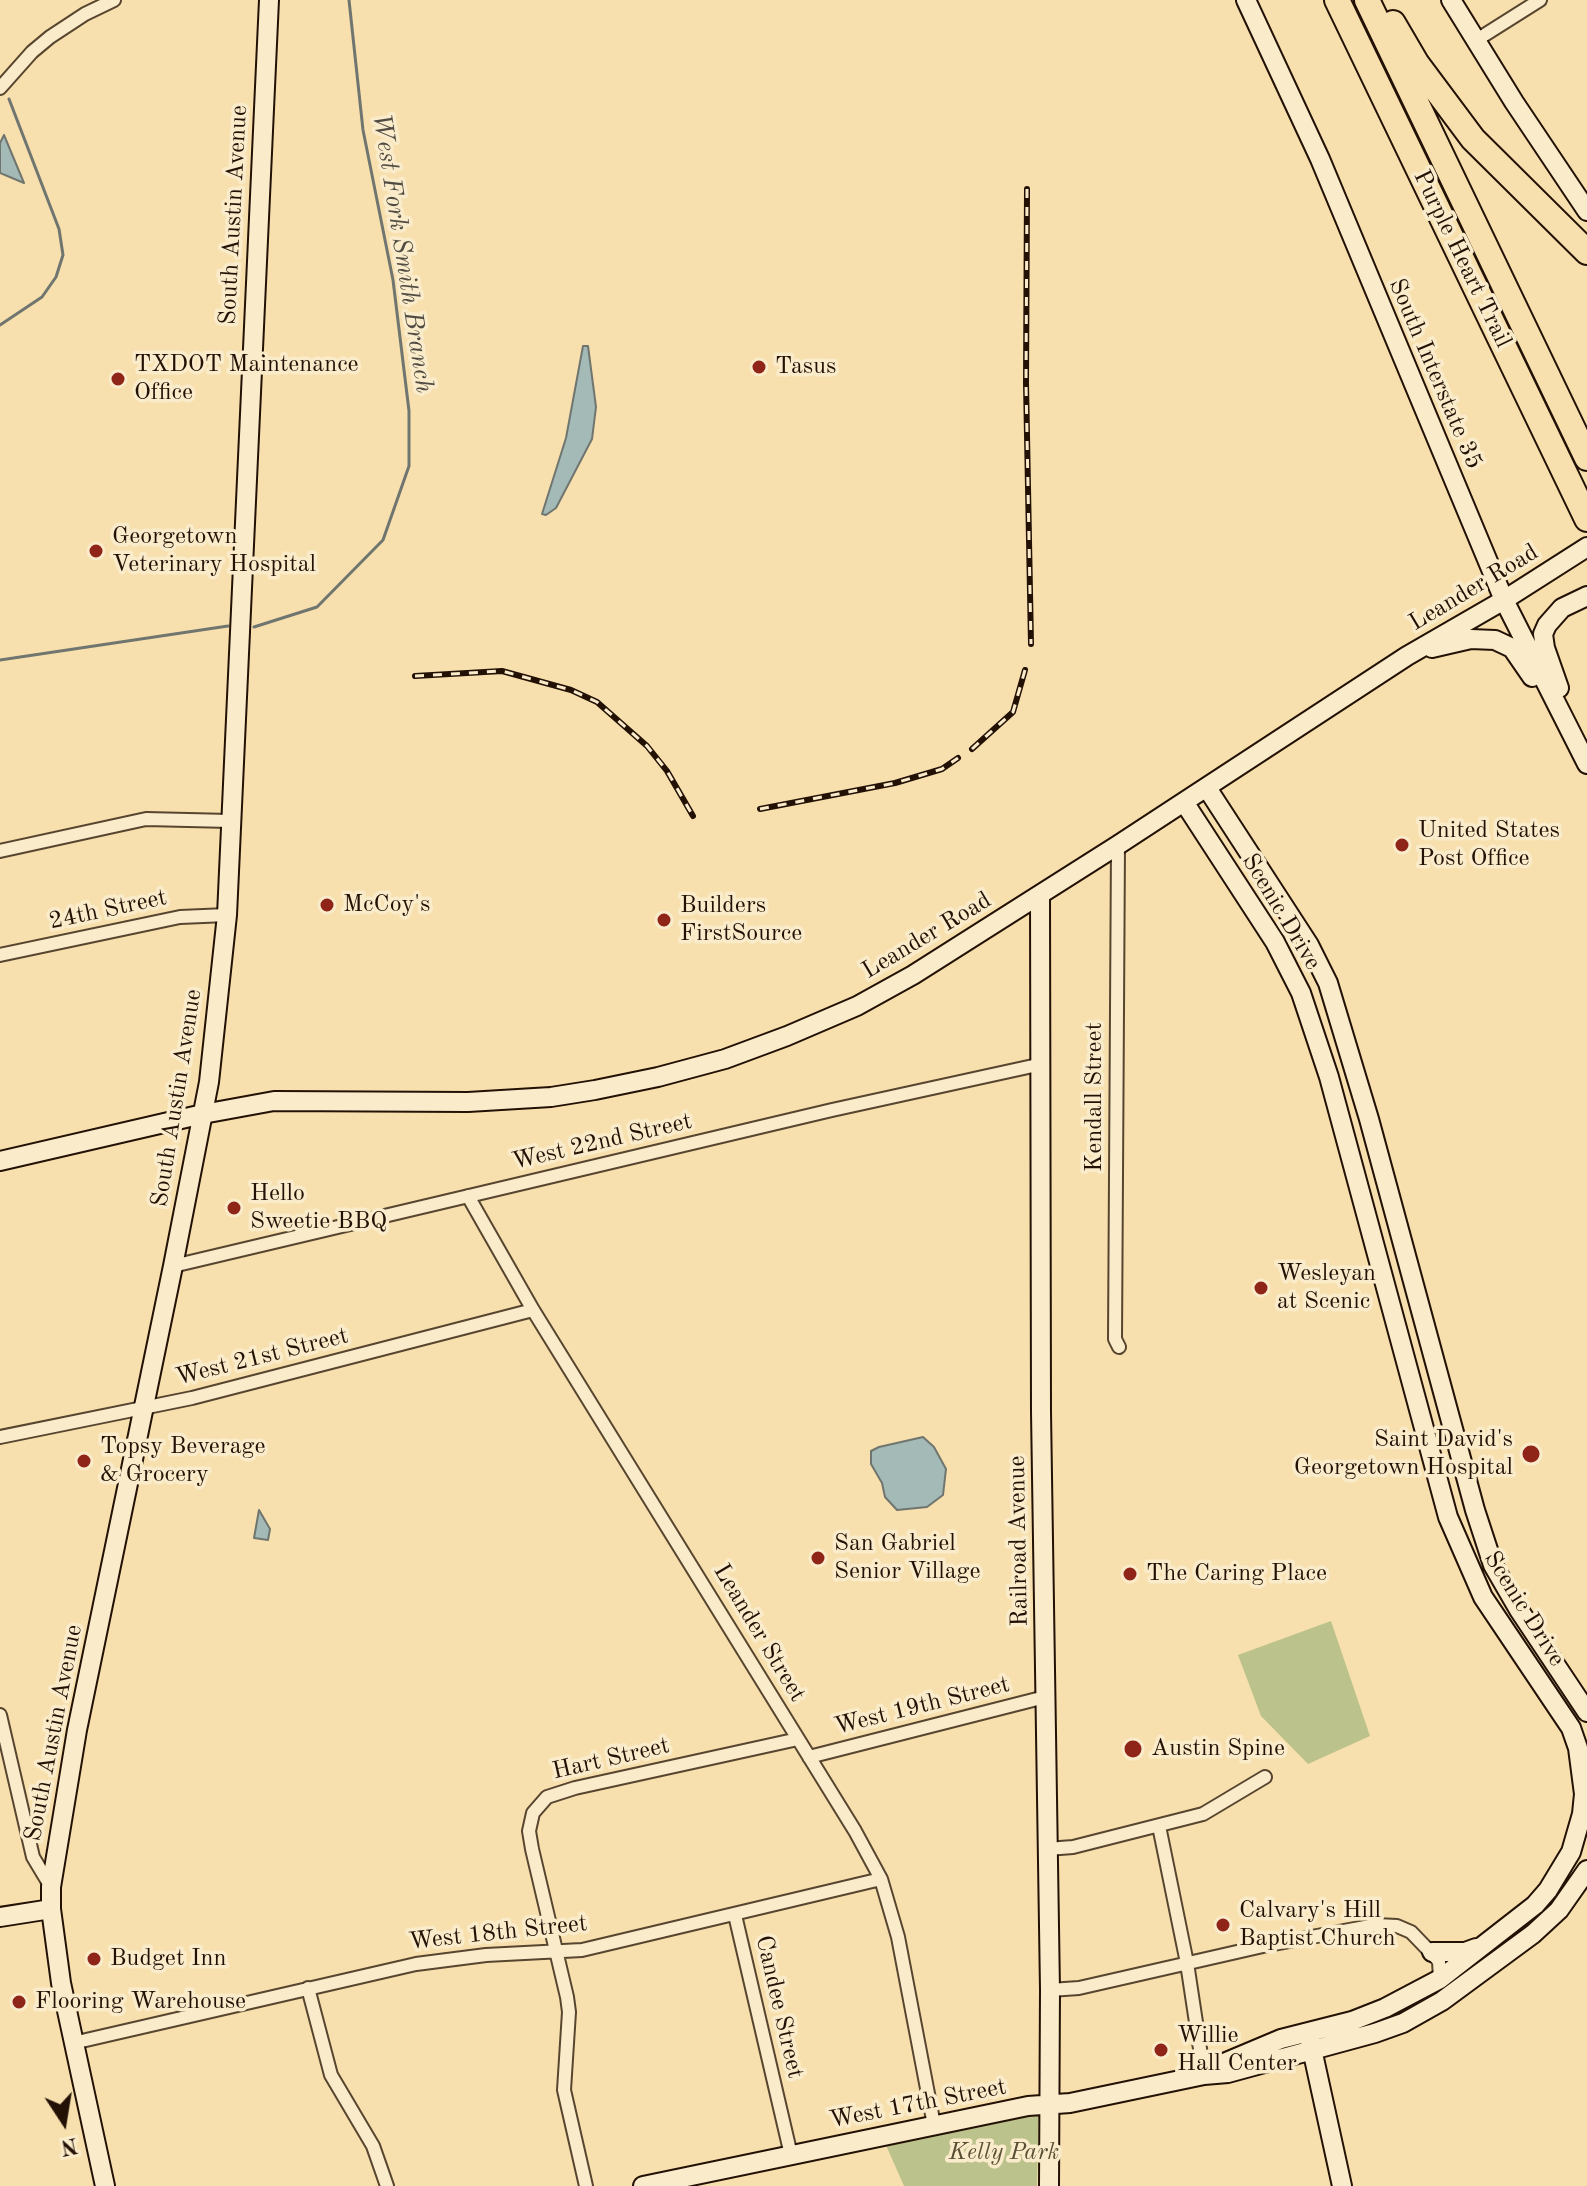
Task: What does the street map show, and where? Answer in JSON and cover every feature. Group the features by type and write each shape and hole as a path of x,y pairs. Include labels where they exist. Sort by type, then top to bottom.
{"highway":[{"path":"1322,0 1429,216 1491,319"},
{"name":"Purple Heart Trail","path":"1337,0 1587,519"},
{"name":"Purple Heart Trail","path":"1367,0 1587,458"},
{"path":"1381,0 1412,56 1460,122 1491,159 1587,252"},
{"path":"1551,381 1587,442"}],"main road":[{"name":"South Austin Avenue","path":"105,2186 61,1983 51,1887 77,1730 203,1114 227,915 269,0"},
{"name":"South Interstate 35","path":"1246,0 1320,159 1504,600 1583,757"},
{"path":"1451,0 1587,211"},
{"name":"Leander Road","path":"0,1161 203,1114 274,1101 513,1100 595,1090 725,1059 830,1019 913,975 1414,652 1587,547"},
{"path":"1583,757 1545,648 1543,634 1562,608 1587,596"},
{"path":"1414,652 1471,639 1495,640 1512,648 1583,757"},
{"name":"Scenic Drive","path":"1207,788 1309,945 1328,983 1493,1565 1587,1712"},
{"name":"Scenic Drive","path":"1184,802 1275,942 1301,993 1337,1107 1448,1517 1483,1597 1571,1728 1578,1748 1584,1794 1577,1836 1561,1870 1535,1905 1440,1979 1311,2042"},
{"name":"Railroad Avenue","path":"1040,895 1049,2186"},
{"path":"1301,993 1328,983"},
{"path":"1337,1107 1363,1099"},
{"path":"1384,1279 1410,1272"},
{"path":"1419,1402 1444,1396"},
{"path":"1448,1517 1475,1510"},
{"path":"1483,1597 1505,1587"},
{"path":"1342,2186 1311,2042 1403,2023 1442,2001 1533,1934 1559,1910 1587,1870"},
{"path":"0,1917 51,1909"},
{"path":"1432,1952 1465,1952 1486,1944"},
{"name":"West 17th Street","path":"643,2186 668,2184 934,2125 1228,2073 1311,2042"}],"street":[{"path":"0,88 50,37 114,0"},
{"path":"1475,41 1540,0"},
{"path":"0,851 146,819 230,821"},
{"name":"Kendall Street","path":"1118,845 1115,1339 1119,1347"},
{"name":"24th Street","path":"0,955 180,917 227,915"},
{"name":"West 22nd Street","path":"173,1266 832,1110 1042,1064"},
{"name":"Leander Street","path":"468,1196 533,1310 855,1831 881,1879 898,1937 934,2125"},
{"name":"West 21st Street","path":"0,1437 144,1409 533,1310"},
{"name":"West 19th Street","path":"809,1757 1045,1697"},
{"path":"0,1715 5,1763 33,1857 51,1887"},
{"name":"Hart Street","path":"586,2186 564,2090 569,2012 529,1831 538,1804 547,1797 575,1788 798,1739"},
{"path":"1047,1849 1073,1847 1203,1814 1265,1777"},
{"path":"1159,1826 1187,1963 1204,2075"},
{"name":"West 18th Street","path":"73,2043 450,1958 582,1950 881,1879"},
{"name":"Candee Street","path":"735,1915 791,2155"},
{"path":"1050,1990 1079,1988 1263,1946 1376,1925 1397,1926 1411,1932 1439,1961 1440,1979"},
{"path":"308,1988 331,2075 373,2146 387,2186"}],"green space":[{"path":"1331,1621 1370,1736 1308,1764 1261,1716 1238,1655"},
{"name":"Kelly Park","path":"1039,2112 1037,2186 904,2186 885,2143"}],"water":[{"path":"4,135 24,183 0,173 0,143"},
{"path":"583,346 588,346 596,407 592,439 556,508 546,515 542,514 566,438"},
{"path":"923,1437 934,1447 946,1469 943,1495 927,1507 897,1510 885,1497 882,1483 871,1464 871,1451"},
{"path":"259,1510 270,1529 268,1540 254,1538"}],"waterway":[{"name":"West Fork Smith Branch","path":"254,627 317,607 383,540 409,466 409,411 393,280 363,130 349,0"},
{"path":"0,325 42,297 56,277 63,255 59,229 9,99"},
{"name":"West Fork Smith Branch","path":"0,660 228,626"}],"railway":[{"path":"1027,189 1026,383 1031,644"},
{"path":"972,749 1013,712 1025,670"},
{"path":"415,676 502,671 571,690 597,702 647,746 667,771 693,816"},
{"path":"760,809 895,783 942,769 958,758"}],"place":[{"name":"Tasus","path":"759,367"},
{"name":"TXDOT Maintenance Office","path":"118,379"},
{"name":"Georgetown Veterinary Hospital","path":"96,551"},
{"name":"United States Post Office","path":"1402,845"},
{"name":"McCoy's","path":"327,905"},
{"name":"Builders FirstSource","path":"664,920"},
{"name":"Hello Sweetie BBQ","path":"234,1208"},
{"name":"Wesleyan at Scenic","path":"1261,1288"},
{"name":"Saint David's Georgetown Hospital","path":"1531,1454"},
{"name":"Topsy Beverage & Grocery","path":"84,1461"},
{"name":"San Gabriel Senior Village","path":"818,1558"},
{"name":"The Caring Place","path":"1130,1574"},
{"name":"Austin Spine","path":"1133,1749"},
{"name":"Calvary's Hill Baptist Church","path":"1223,1925"},
{"name":"Budget Inn","path":"94,1959"},
{"name":"Flooring Warehouse","path":"19,2002"},
{"name":"Willie Hall Center","path":"1161,2050"}]}
